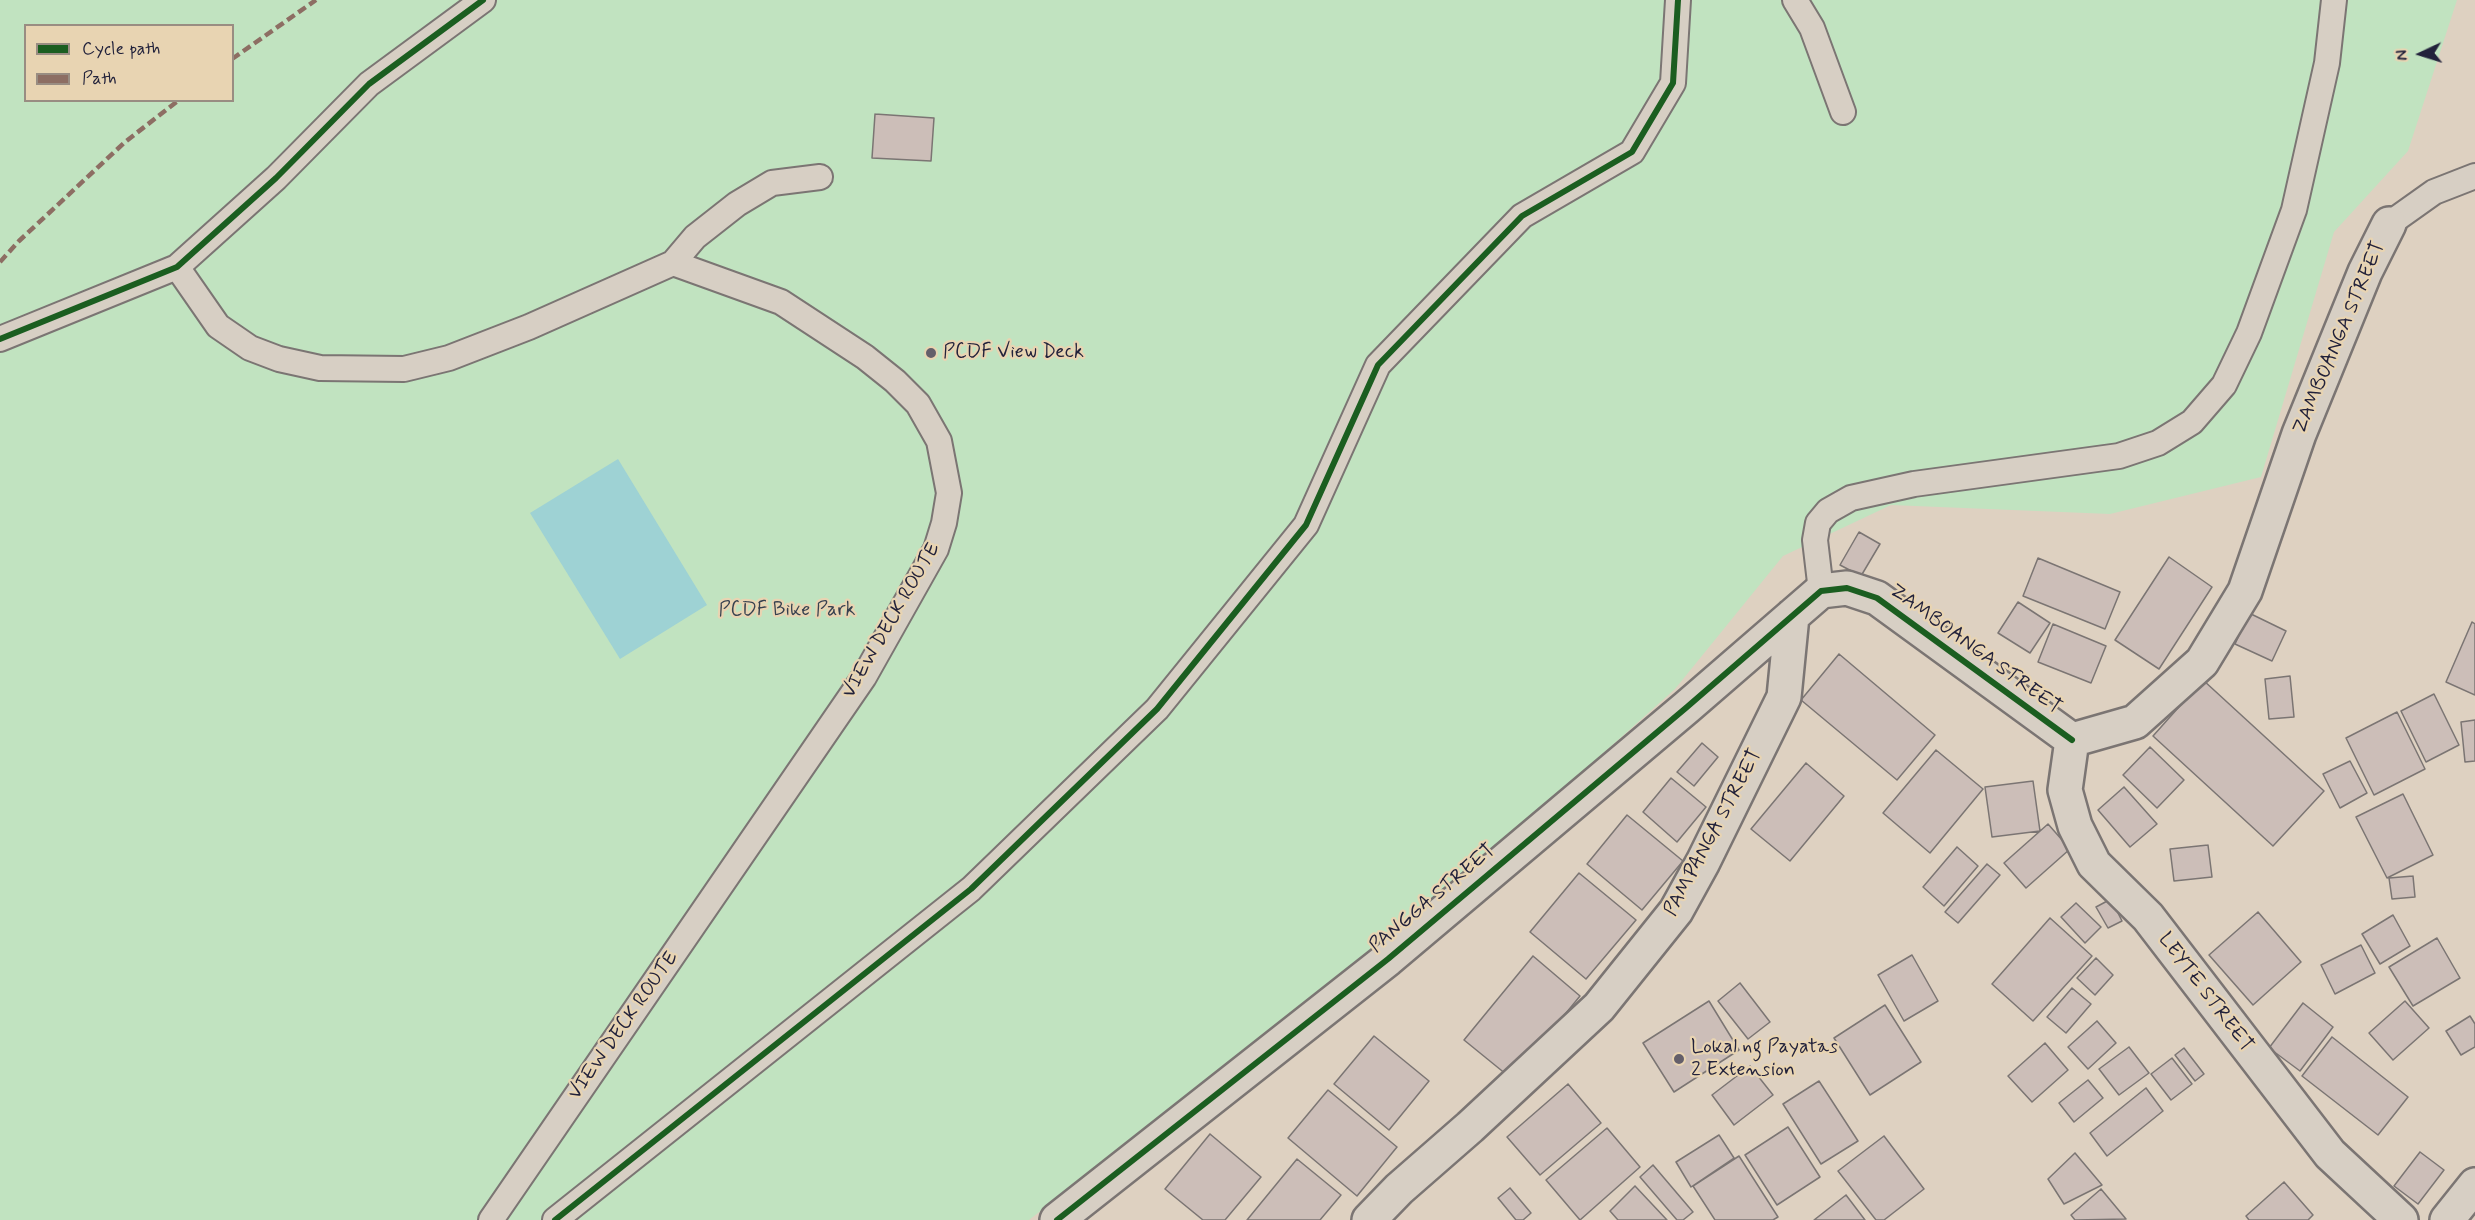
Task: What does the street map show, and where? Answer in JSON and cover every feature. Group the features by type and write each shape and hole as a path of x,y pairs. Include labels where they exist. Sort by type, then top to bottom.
{"street":[{"name":"ZAMBOANGA STREET","path":"1821,591 1847,588 1877,598 2072,740 2135,722 2202,662 2245,591 2299,434 2365,272 2389,224"},
{"name":"PANGGA STREET","path":"1057,1220 1388,959 1821,591"},
{"name":"PAMPANGA STREET","path":"1369,1220 1399,1189 1470,1127 1599,1007 1676,911 1703,862 1784,697 1792,616"},
{"name":"LEYTE STREET","path":"2072,740 2065,790 2075,826 2094,864 2148,917 2330,1154 2401,1220"},
{"path":"2447,1220 2475,1185"}],"lane":[{"path":"0,339 177,267 276,178 369,84 483,0"},
{"path":"555,1220 971,890 1157,709 1306,525 1378,365 1522,216 1632,153 1673,83 1678,0"},
{"path":"1795,0 1812,28 1843,112"},
{"path":"1821,591 1815,540 1818,523 1828,511 1851,498 1914,484 2119,456 2158,443 2192,422 2224,385 2249,333 2294,210 2327,63 2334,0"},
{"path":"2389,224 2434,192 2475,176"},
{"path":"177,267 218,326 250,348 279,359 320,368 404,369 449,358 530,327 673,263 695,237 737,204 772,183 820,177"},
{"name":"VIEW DECK ROUTE","path":"491,1220 864,677 936,549 944,523 949,493 946,467 939,441 918,404 895,381 865,357 781,302 673,263"}],"green space":[{"name":"PCDF Bike Park","path":"0,0 2457,0 2408,151 2334,232 2261,477 2110,514 1891,505 1783,556 1675,689 1445,895 1029,1220 0,1220"}],"water":[{"path":"618,459 707,605 620,659 530,513"}],"building":[{"path":"875,114 934,118 931,161 872,158"},
{"path":"1859,532 1880,544 1861,576 1840,565"},
{"path":"2169,557 2212,587 2159,669 2115,640"},
{"path":"2038,558 2120,592 2105,629 2023,596"},
{"path":"2018,602 2050,623 2030,653 1998,633"},
{"path":"2249,613 2286,631 2272,661 2235,644"},
{"path":"2472,622 2475,624 2475,695 2446,682"},
{"path":"2053,624 2106,646 2091,683 2038,662"},
{"path":"1839,654 1935,735 1897,780 1801,700"},
{"path":"2290,676 2294,717 2269,719 2265,679"},
{"path":"2203,680 2324,791 2273,846 2153,736"},
{"path":"2434,694 2459,745 2426,762 2401,711"},
{"path":"2397,712 2425,769 2374,795 2346,738"},
{"path":"2475,720 2475,761 2465,762 2461,722"},
{"path":"1702,743 1718,757 1694,786 1677,772"},
{"path":"2150,747 2184,780 2157,808 2123,775"},
{"path":"1936,750 1983,789 1930,853 1883,813"},
{"path":"2350,761 2367,793 2340,808 2323,774"},
{"path":"1806,763 1844,796 1790,861 1751,829"},
{"path":"1671,778 1706,807 1677,842 1643,812"},
{"path":"2033,781 2040,831 1992,837 1985,787"},
{"path":"2124,787 2157,824 2130,847 2098,810"},
{"path":"2403,794 2433,855 2387,878 2356,817"},
{"path":"1627,815 1683,861 1642,910 1587,864"},
{"path":"2048,824 2070,849 2026,888 2004,863"},
{"path":"2208,845 2212,877 2174,881 2170,849"},
{"path":"1957,847 1978,866 1944,906 1923,887"},
{"path":"1987,864 2000,875 1958,923 1945,912"},
{"path":"1579,873 1636,920 1586,979 1530,932"},
{"path":"2413,876 2415,897 2392,899 2389,878"},
{"path":"2111,899 2122,921 2108,928 2096,907"},
{"path":"2076,903 2101,927 2085,943 2061,917"},
{"path":"2258,912 2301,962 2253,1005 2209,955"},
{"path":"2393,915 2410,946 2380,964 2362,934"},
{"path":"2050,918 2092,956 2033,1021 1992,984"},
{"path":"2437,938 2460,978 2413,1006 2389,967"},
{"path":"2361,945 2375,973 2335,994 2321,965"},
{"path":"1912,955 1938,1001 1904,1021 1878,975"},
{"path":"1533,956 1580,996 1512,1079 1464,1040"},
{"path":"2096,958 2113,975 2095,995 2077,978"},
{"path":"1740,983 1770,1022 1748,1039 1718,1001"},
{"path":"2072,988 2091,1004 2066,1033 2047,1017"},
{"path":"1709,1001 1739,1050 1674,1092 1643,1043"},
{"path":"2405,1001 2429,1028 2393,1060 2369,1033"},
{"path":"2303,1003 2333,1027 2300,1071 2269,1048"},
{"path":"1885,1005 1921,1062 1870,1095 1834,1038"},
{"path":"2470,1016 2475,1024 2475,1047 2461,1055 2446,1031"},
{"path":"2097,1021 2116,1043 2088,1069 2068,1047"},
{"path":"1374,1036 1429,1081 1389,1130 1334,1084"},
{"path":"2332,1037 2408,1097 2378,1135 2302,1076"},
{"path":"2045,1043 2068,1070 2032,1102 2008,1076"},
{"path":"2129,1047 2149,1073 2119,1095 2099,1069"},
{"path":"2184,1048 2204,1074 2195,1081 2175,1055"},
{"path":"2172,1058 2192,1084 2171,1100 2151,1074"},
{"path":"1750,1066 1773,1095 1734,1125 1712,1095"},
{"path":"2088,1080 2103,1098 2074,1122 2059,1103"},
{"path":"1819,1081 1858,1141 1821,1164 1783,1104"},
{"path":"1568,1084 1601,1123 1540,1175 1507,1137"},
{"path":"2146,1088 2163,1111 2107,1156 2090,1133"},
{"path":"1328,1090 1397,1147 1357,1196 1288,1138"},
{"path":"1788,1127 1820,1177 1777,1205 1745,1155"},
{"path":"1607,1128 1640,1167 1580,1220 1546,1180"},
{"path":"1210,1134 1261,1177 1225,1220 1203,1220 1165,1189"},
{"path":"1719,1135 1734,1158 1691,1187 1676,1162"},
{"path":"1884,1136 1924,1189 1884,1220 1876,1220 1838,1171"},
{"path":"2420,1152 2444,1170 2418,1204 2394,1186"},
{"path":"2075,1153 2102,1185 2064,1204 2048,1179"},
{"path":"1739,1156 1778,1217 1773,1220 1715,1220 1693,1186"},
{"path":"1297,1159 1341,1195 1320,1220 1247,1220"},
{"path":"1653,1165 1693,1212 1683,1220 1677,1220 1640,1177"},
{"path":"2284,1182 2313,1215 2308,1220 2249,1220 2246,1216"},
{"path":"1635,1186 1667,1220 1618,1220 1610,1211"},
{"path":"1510,1188 1531,1213 1523,1220 1516,1220 1498,1198"},
{"path":"2101,1189 2126,1219 2075,1220 2071,1215"},
{"path":"1846,1195 1865,1220 1814,1220"}],"marked path":[{"path":"234,58 316,0"},
{"path":"0,262 19,241 125,142 176,102"}],"cycle path":[{"path":"0,339 177,267 276,178 369,84 483,0"},
{"path":"555,1220 971,889 1157,709 1306,525 1378,365 1522,216 1632,152 1673,83 1678,0"},
{"path":"1057,1220 1388,959 1821,591 1847,588 1877,598 2072,740"}],"place":[{"name":"PCDF View Deck","path":"931,353"},
{"name":"Lokal ng Payatas 2 Extension","path":"1679,1059"}]}
